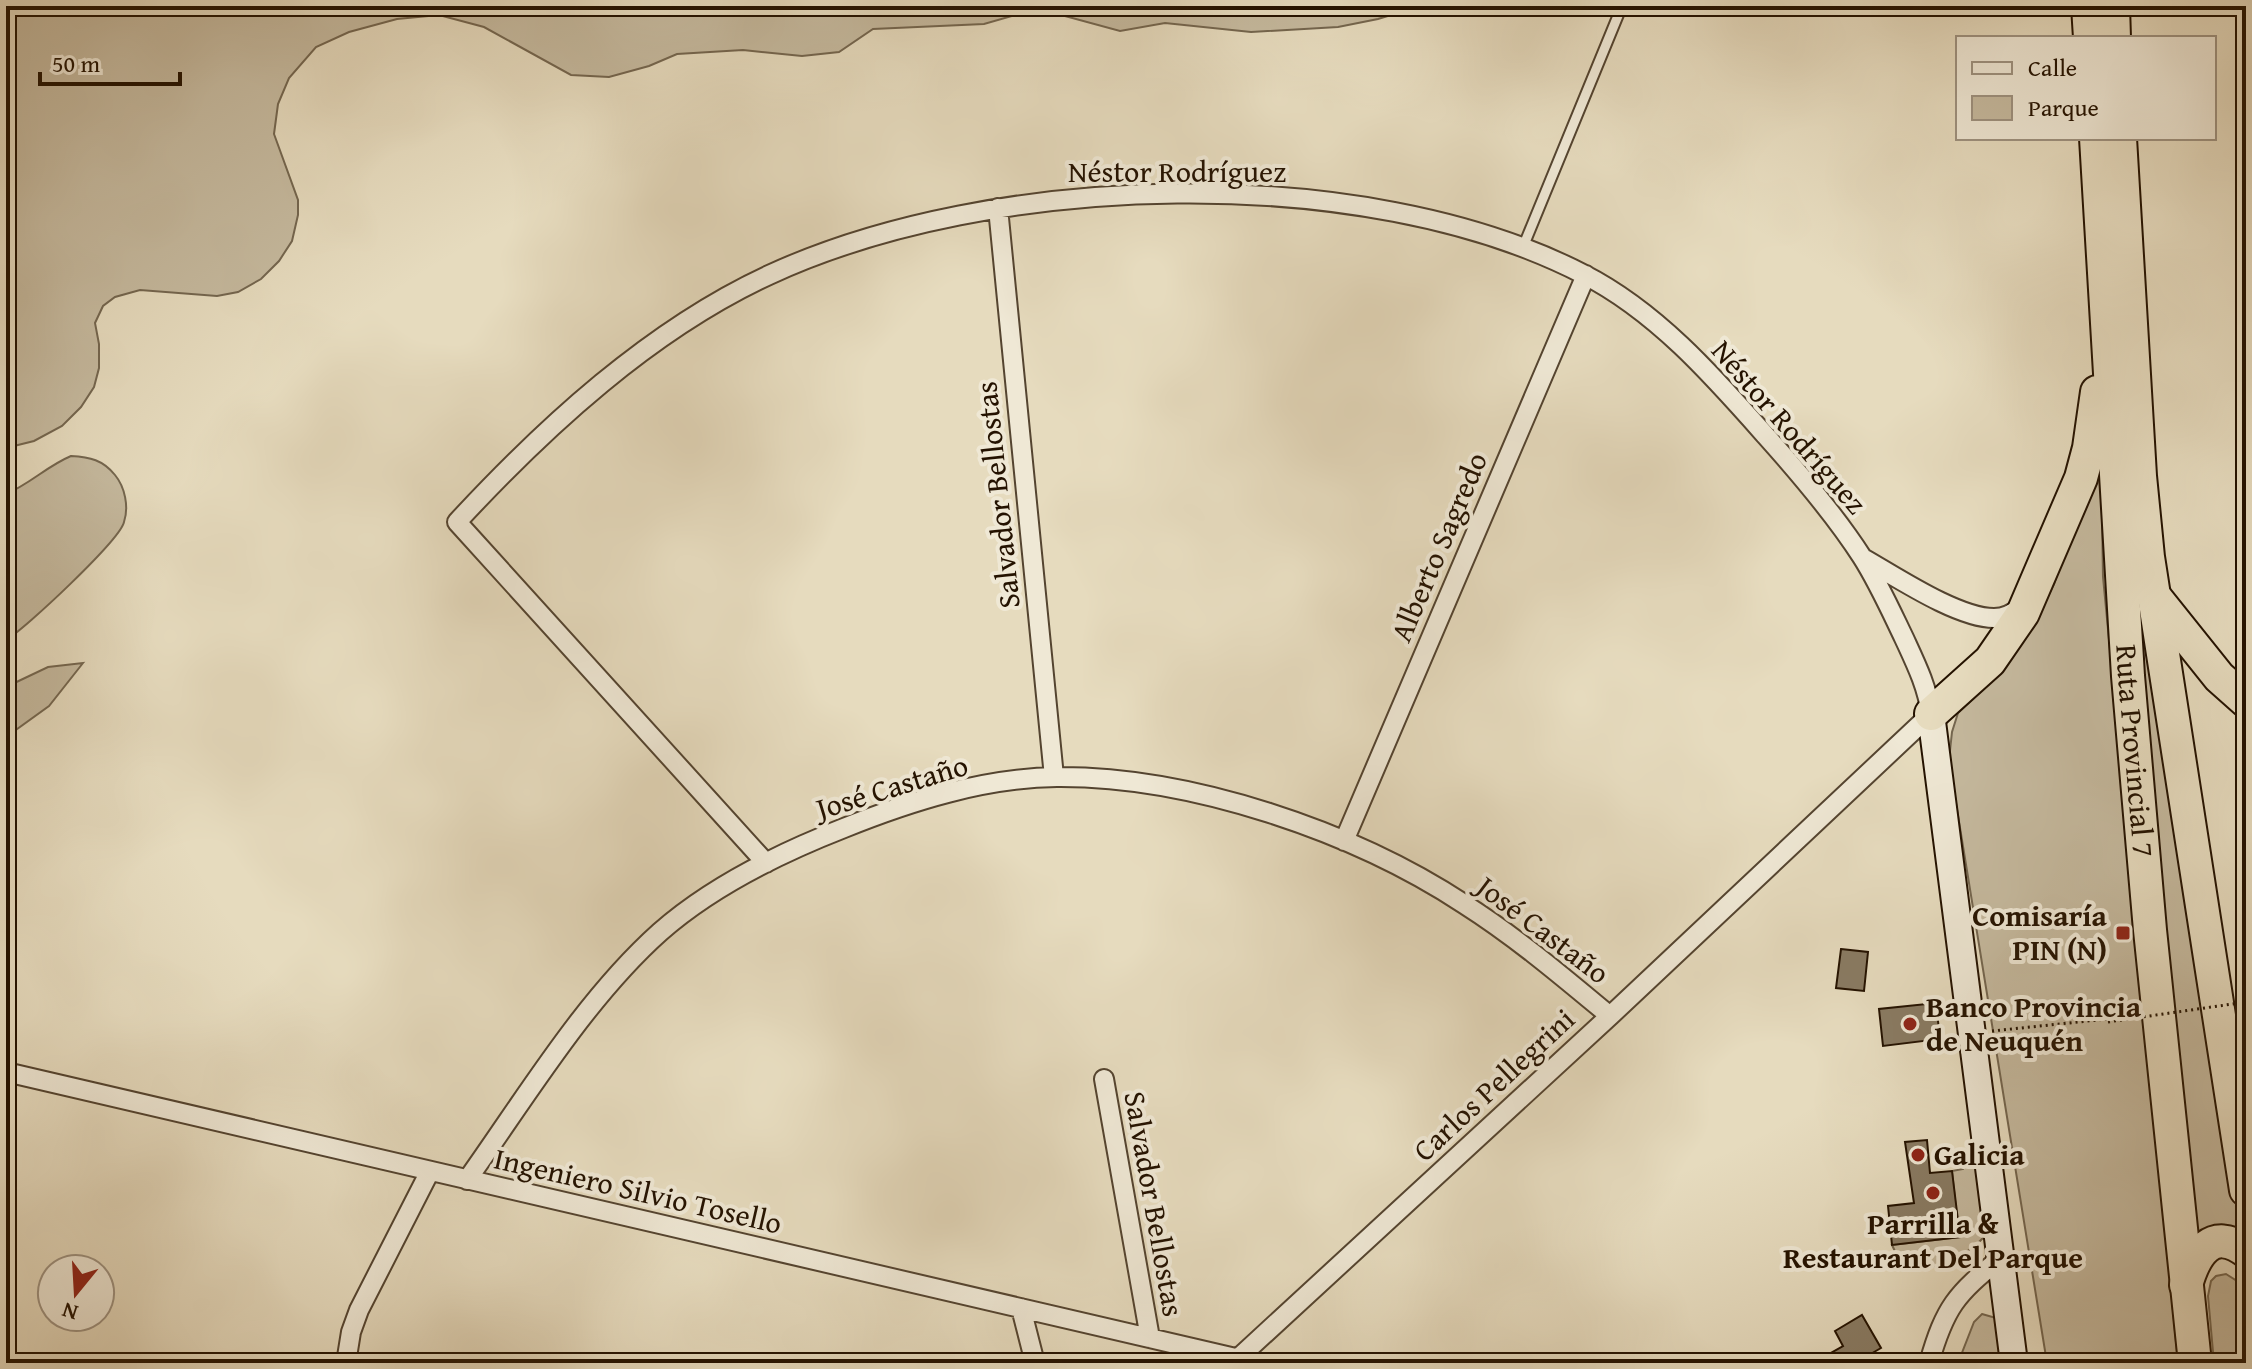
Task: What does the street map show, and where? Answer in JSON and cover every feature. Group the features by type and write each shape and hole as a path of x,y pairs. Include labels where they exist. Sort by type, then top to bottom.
{"highway":[{"path":"2094,24 2113,6"},
{"name":"Ruta Provincial 7","path":"2096,140 2132,726 2195,1363"},
{"name":"Ruta Provincial 7","path":"2120,140 2140,476 2153,595 2246,1190"},
{"path":"1931,714 1990,661 2013,630 2033,595 2070,507 2089,448 2105,293"},
{"path":"2153,595 2219,677 2246,701"},
{"path":"2186,1285 2197,1254 2208,1245 2226,1242 2246,1251"}],"street":[{"name":"Néstor Rodríguez","path":"766,863 457,522 511,464 576,405 639,355 700,313 766,276 842,244 998,208 1065,199 1227,194 1315,200 1395,211 1462,227 1523,247 1586,275 1642,312 1690,355 1781,452 1863,558 1919,669 1928,690 1931,714"},
{"name":"Salvador Bellostas","path":"998,208 1054,777"},
{"name":"Alberto Sagredo","path":"1344,841 1586,275"},
{"name":"Néstor Rodríguez","path":"1863,558 1942,602 1979,616 2006,616 2019,609 2033,595"},
{"name":"Carlos Pellegrini","path":"1236,1361 1931,714"},
{"path":"1931,714 2014,1363"},
{"name":"José Castaño","path":"467,1180 583,1017 619,972 662,930 710,895 766,863 819,838 944,793 1012,781 1054,777 1101,779 1217,798 1344,841 1463,903 1559,973 1610,1016"},
{"name":"Ingeniero Silvio Tosello","path":"6,1072 1150,1338 1236,1361 1257,1363"},
{"name":"Salvador Bellostas","path":"1104,1079 1150,1338"},
{"path":"346,1363 351,1332 359,1310 430,1171"},
{"path":"1925,1361 1957,1295 2001,1258"},
{"path":"1021,1308 1035,1363"}],"lane":[{"path":"1523,247 1622,6"}],"path":[{"path":"1972,1033 2246,1002"}],"green space":[{"path":"6,6 1411,6 1378,19 1338,27 1251,32 1165,23 1120,31 1065,16 1019,14 984,24 873,29 839,52 802,56 743,50 677,54 609,77 571,75 484,27 439,15 397,19 349,32 316,47 289,78 278,104 274,134 298,200 292,241 279,261 261,279 238,292 217,296 140,290 115,297 103,306 95,323 99,368 94,387 81,407 62,426 34,441 6,448"},
{"path":"2101,452 2103,577 2178,1363 2047,1363 1949,760 1958,713 1998,675 2040,613 2054,584"},
{"path":"71,456 96,460 115,475 125,497 124,522 107,546 51,603 6,640 6,494"},
{"path":"2129,491 2245,1231 2236,1229 2196,1239 2147,763"},
{"path":"83,663 49,706 6,737 6,687 48,667"},
{"path":"1979,1154 1988,1233 1959,1257 1936,1266 1912,1266 1900,1262 1892,1245 1959,1237 1952,1171 1963,1169 1962,1156"},
{"path":"2226,1274 2240,1283 2246,1306 2246,1363 2214,1363 2208,1296 2211,1281 2216,1276"},
{"path":"1982,1314 1996,1318 2004,1363 1958,1363 1974,1322"}],"building":[{"path":"1841,949 1868,952 1864,991 1836,988"},
{"name":"Banco Provincia de Neuquén","path":"1936,1003 1940,1039 1883,1046 1879,1009"},
{"name":"Parrilla & Restaurant Del Parque","path":"1927,1140 1930,1173 1952,1171 1960,1237 1892,1245 1888,1206 1914,1203 1905,1142"},
{"path":"1862,1315 1881,1348 1855,1363 1813,1363 1843,1346 1835,1331"}],"place":[{"name":"Comisaría PIN (N)","path":"2123,933"},
{"name":"Banco Provincia de Neuquén","path":"1910,1024"},
{"name":"Galicia","path":"1918,1155"},
{"name":"Parrilla & Restaurant Del Parque","path":"1933,1193"}]}
